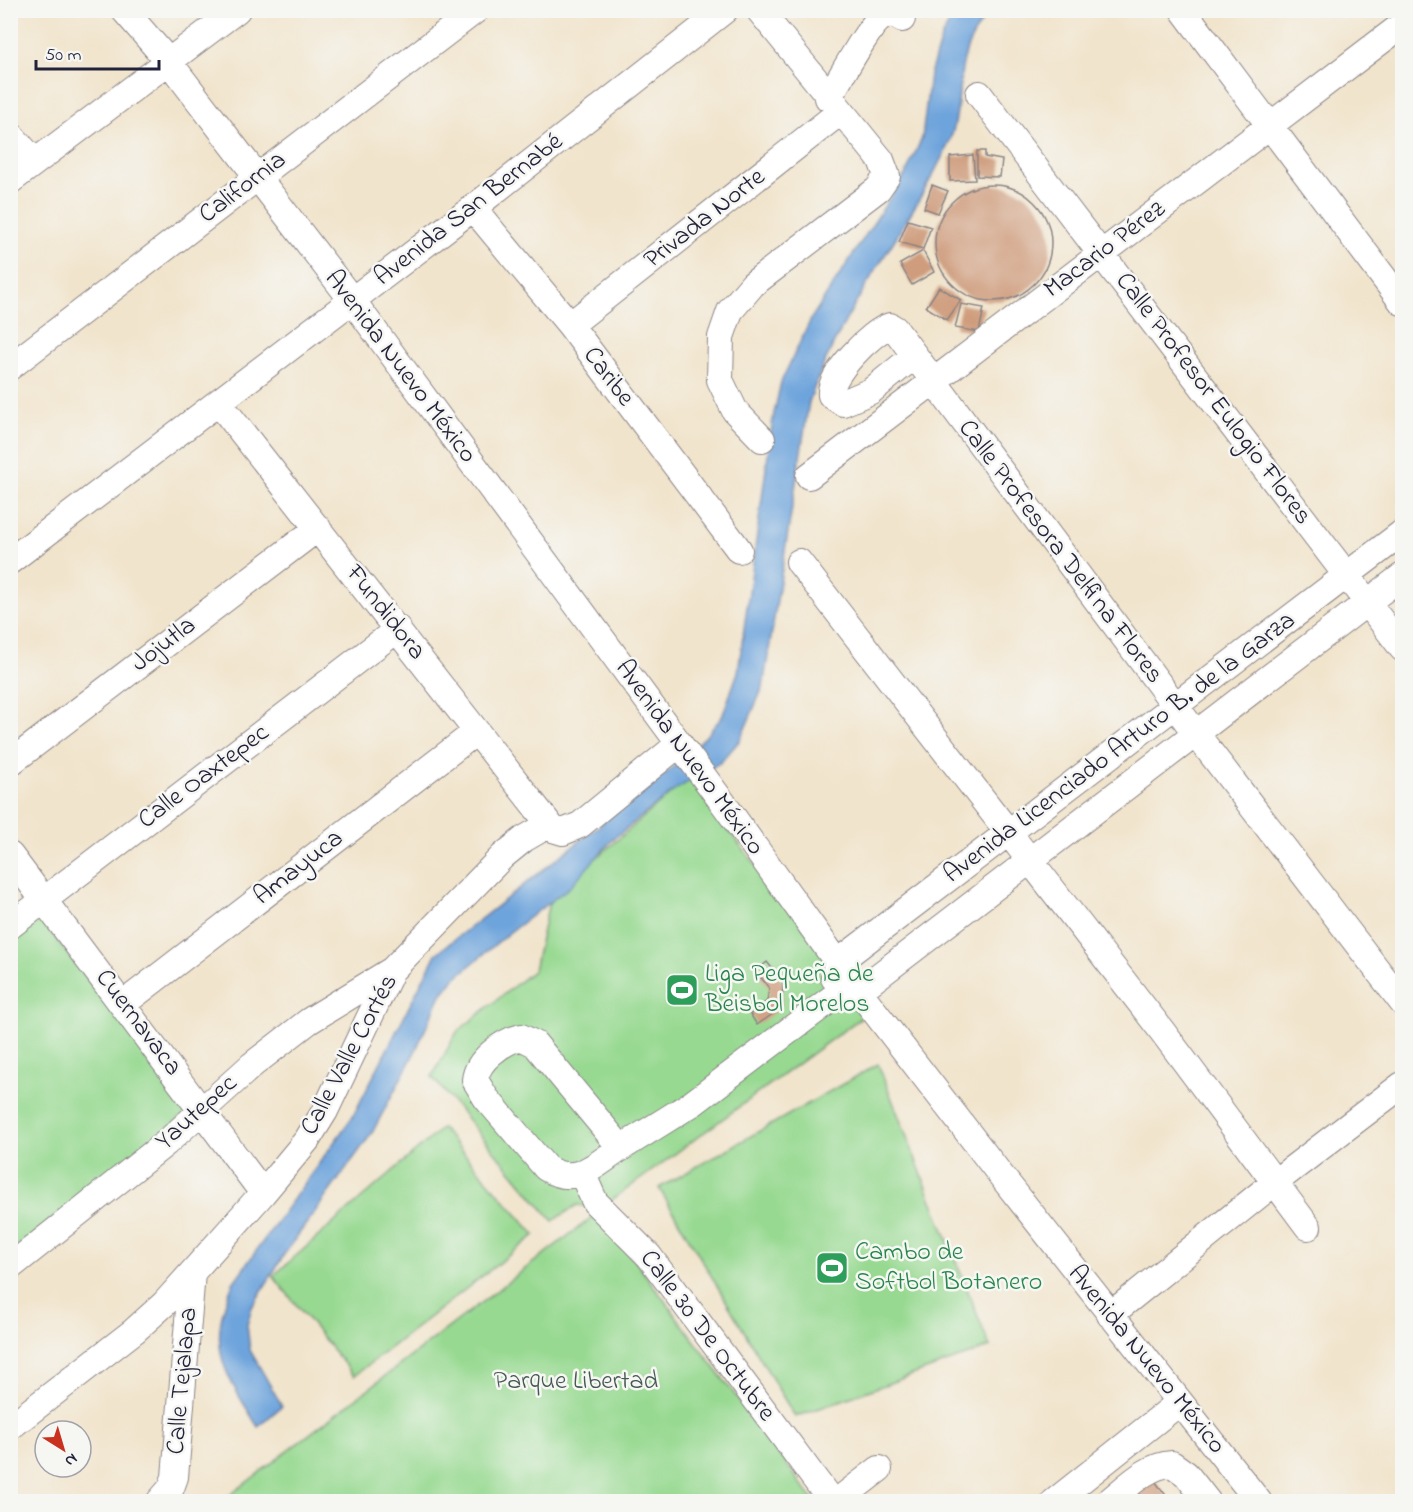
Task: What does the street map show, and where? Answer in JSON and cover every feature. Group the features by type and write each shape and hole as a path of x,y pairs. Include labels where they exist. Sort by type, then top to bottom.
{"street":[{"name":"Avenida Nuevo México","path":"124,10 169,62 352,300 705,778 837,963 1255,1500"},
{"path":"10,181 237,10"},
{"name":"California","path":"10,367 476,10"},
{"name":"Avenida San Bernabé","path":"10,561 473,208 725,10"},
{"path":"759,10 880,160 887,176 878,189 753,284 730,311 721,337 720,380 735,411 762,439"},
{"path":"1183,10 1402,302"},
{"name":"Privada Norte","path":"570,325 834,105 875,23 889,14 896,14 902,19"},
{"name":"Macario Pérez","path":"809,476 1402,24"},
{"name":"Calle Profesor Eulogio Flores","path":"979,94 1102,252 1402,648"},
{"path":"10,134 35,162"},
{"name":"Caribe","path":"473,208 570,325 739,550"},
{"name":"Calle Profesora Delfina Flores","path":"914,356 860,398 843,403 834,399 830,389 832,381 855,353 882,329 890,326 895,329 914,356 932,382 1175,706 1402,1002"},
{"name":"Fundidora","path":"219,403 398,629 548,825"},
{"name":"Jojutla","path":"10,764 318,528"},
{"name":"Avenida Licenciado Arturo B. de la Garza","path":"837,963 1402,532"},
{"path":"799,562 1308,1227"},
{"name":"Avenida Licenciado Arturo B. de la Garza","path":"859,991 1197,735 1402,576"},
{"name":"Calle Oaxtepec","path":"10,926 398,629"},
{"name":"Amayuca","path":"123,1004 476,732"},
{"path":"548,825 558,832 573,830 681,747"},
{"name":"Calle Valle Cortés","path":"10,1427 134,1331 192,1273 307,1140 325,1111 392,970 503,856 524,838 548,825"},
{"name":"Cuernavaca","path":"10,855 202,1108 263,1193"},
{"path":"831,999 837,963"},
{"name":"Yautepec","path":"10,1267 166,1143 202,1108 309,1021 392,970"},
{"path":"621,1149 535,1044 521,1037 514,1039 484,1060 476,1074 478,1088 546,1168 569,1178 582,1173 621,1149 693,1103 831,999 859,991"},
{"path":"1110,1315 1275,1182 1402,1085"},
{"name":"Calle 30 De Octubre","path":"582,1173 595,1202 649,1256 834,1502"},
{"name":"Calle Tejalapa","path":"165,1495 175,1478 192,1273"},
{"path":"1054,1502 1180,1402"},
{"path":"1108,1502 1148,1472 1159,1466 1172,1464 1186,1474 1208,1502"},
{"path":"834,1502 879,1469"}],"green space":[{"name":"Liga Pequeña de Beisbol Morelos","path":"687,777 870,1011 601,1208 577,1205 553,1221 432,1077 457,1032 534,970 550,898"},
{"path":"38,917 192,1109 11,1252 11,937"},
{"name":"Cambo de Softbol Botanero","path":"878,1064 990,1347 795,1417 659,1188"},
{"path":"442,1128 535,1235 354,1376 273,1276"},
{"name":"Parque Libertad","path":"594,1216 618,1238 814,1501 221,1502"}],"water":[{"path":"956,11 988,11 970,42 964,58 955,121 948,145 932,177 838,335 809,402 763,687 740,740 721,762 675,790 613,839 570,887 510,932 453,980 441,995 415,1052 372,1133 285,1253 252,1307 247,1325 250,1350 282,1406 258,1427 236,1390 222,1359 220,1325 233,1283 353,1116 436,954 665,774 705,737 722,717 738,672 773,418 781,382 812,317 905,175 922,138 930,74 942,36"}],"building":[{"path":"977,151 985,151 985,157 1002,160 1000,177 977,176"},
{"path":"973,155 975,180 950,181 950,157"},
{"path":"932,185 948,191 938,213 924,208"},
{"path":"993,185 1015,190 1034,202 1046,221 1051,243 1046,265 1034,284 1015,296 993,301 971,296 952,284 940,265 935,243 940,221 952,202 971,190"},
{"path":"908,220 931,227 923,249 899,242"},
{"path":"923,251 934,272 912,285 900,264"},
{"path":"939,287 961,300 947,320 926,307"},
{"path":"961,304 984,308 979,332 955,328"},
{"path":"767,962 783,982 782,1003 777,1011 757,1025 750,1014 767,1001 769,988 756,971"},
{"path":"1152,1477 1171,1502 1145,1502 1136,1489"}],"place":[{"name":"Liga Pequeña de Beisbol Morelos","path":"682,990"},
{"name":"Cambo de Softbol Botanero","path":"832,1268"}]}
